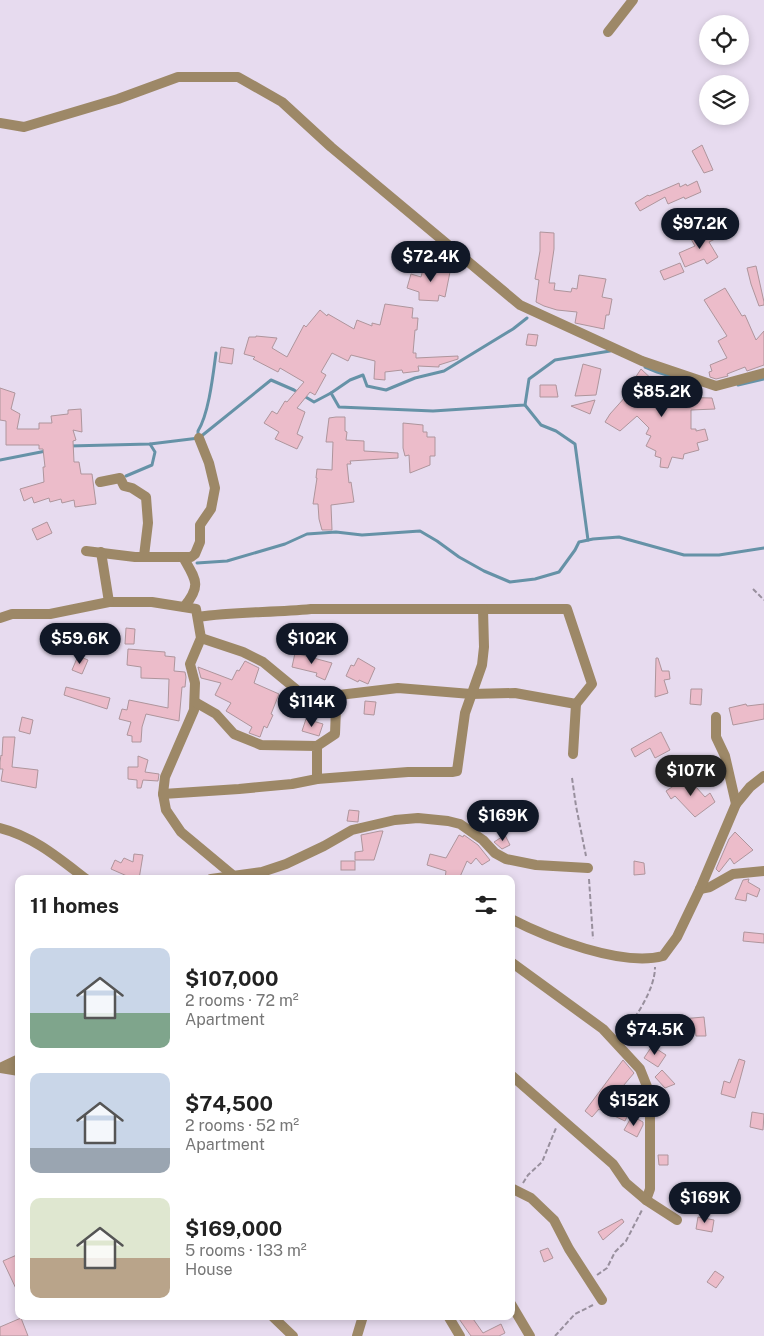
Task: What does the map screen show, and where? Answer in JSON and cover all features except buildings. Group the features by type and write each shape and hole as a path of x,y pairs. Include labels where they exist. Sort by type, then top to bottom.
{"street":[{"path":"608,32 633,0"},
{"path":"0,123 24,127 118,99 178,77 238,77 282,102 331,146 520,305 642,361 716,386 764,373"},
{"path":"86,550 144,556 191,557 195,554 200,542 200,525 212,509 215,488 199,438"},
{"path":"100,482 120,478 124,486 132,488 146,497 148,523 144,556"},
{"path":"100,552 109,602"},
{"path":"183,557 196,582 194,595 184,607"},
{"path":"0,618 12,614 50,614 109,602 152,602 196,609 200,638 190,664 195,683 194,710 165,777 163,794 166,810 181,832 233,875"},
{"path":"163,794 292,784 317,779 408,772 452,772 457,770 463,722 482,665 484,646 483,609"},
{"path":"198,617 225,613 312,610 567,609 592,684 576,704 573,754"},
{"path":"200,638 243,652 263,662 304,695 322,694 338,702"},
{"path":"195,702 216,714 234,734 261,745 317,746 335,734 339,695 398,688 471,694 515,693 576,704"},
{"path":"716,717 716,737 725,756 736,804"},
{"path":"317,746 317,779"},
{"path":"515,922 540,934 593,951 642,959 663,956 676,937 700,889 736,804 750,787 764,776"},
{"path":"246,875 286,864 352,830 395,820 418,818 460,824 483,840 495,853 506,859 536,865 588,868"},
{"path":"0,828 15,832 50,852 81,875"},
{"path":"700,889 710,887 733,874 764,871"},
{"path":"515,965 603,1029 640,1069 650,1094 650,1189 646,1200"},
{"path":"0,1068 15,1060"},
{"path":"0,1068 15,1070"},
{"path":"515,1079 613,1164 626,1183 646,1200 677,1220"},
{"path":"515,1190 531,1198 554,1220 569,1249 602,1300"},
{"path":"515,1311 530,1336"},
{"path":"276,1320 293,1336"},
{"path":"357,1336 362,1320"},
{"path":"450,1320 460,1336"}],"path":[{"path":"752,589 764,600"},
{"path":"617,1044 638,1014 654,978 654,958"},
{"path":"515,1190 542,1162 560,1119"},
{"path":"590,1281 607,1268 615,1252 626,1241 646,1200"},
{"path":"555,1336 575,1314 602,1300"}],"waterway":[{"path":"331,393 350,380 363,375 367,386 386,390 415,378 444,371 513,329 527,318"},
{"path":"69,446 150,444 199,438 271,380 294,390 314,402 331,393 339,407 433,411 525,405 529,379 555,360 610,351"},
{"path":"198,435 208,404 216,353"},
{"path":"645,367 677,378"},
{"path":"738,385 764,379"},
{"path":"525,405 541,425 556,431 575,444 588,540"},
{"path":"126,476 152,465 155,452 150,444"},
{"path":"0,460 46,451"},
{"path":"197,563 227,561 285,544 307,534 336,532 362,535 420,531 459,557 484,571 510,582 535,579 559,572 579,542 593,539 619,537 684,555 719,555 764,548"}]}
